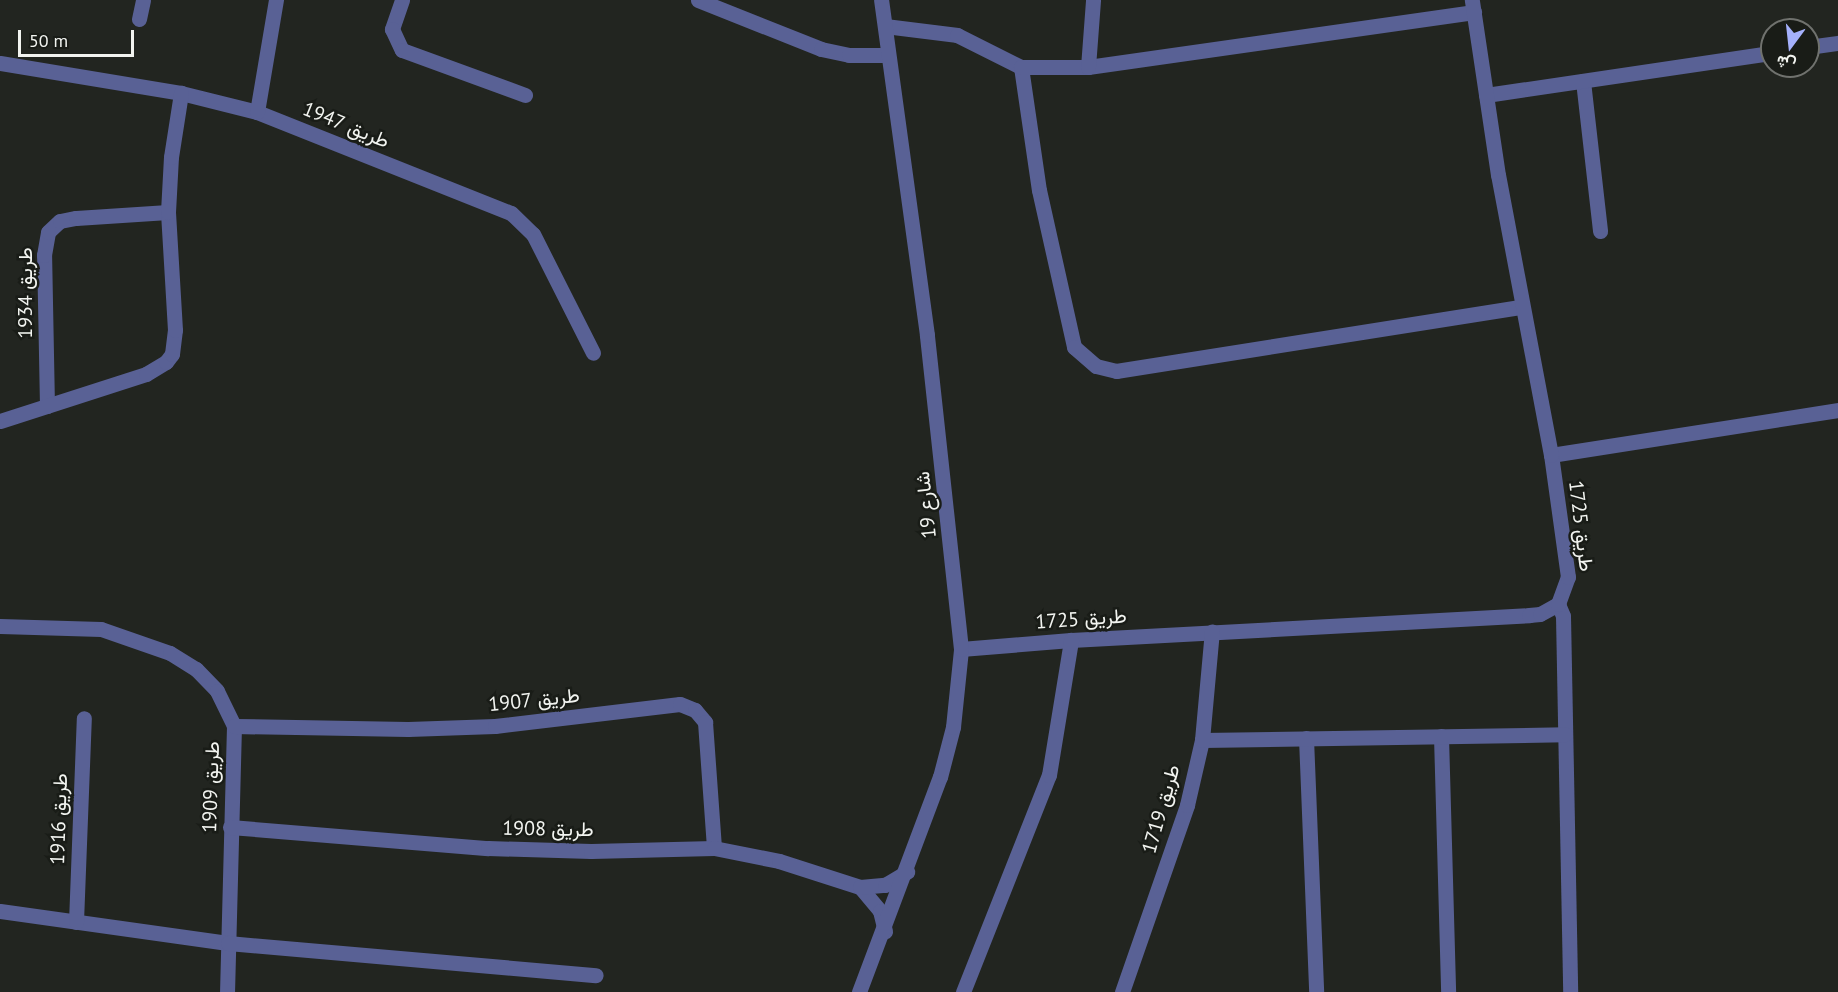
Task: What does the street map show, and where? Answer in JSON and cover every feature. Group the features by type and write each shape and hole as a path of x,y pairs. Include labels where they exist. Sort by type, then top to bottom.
{"street":[{"path":"140,19 143,0"},
{"path":"257,112 276,0"},
{"path":"402,0 392,29 393,39 402,50 525,95"},
{"path":"698,0 821,49 849,55 888,55"},
{"name":"شارع 19","path":"859,992 907,872 953,727 961,649 927,335 881,0"},
{"path":"1088,67 1093,0"},
{"path":"885,26 957,35 1021,67 1088,67 1473,6"},
{"name":"طريق 1725","path":"961,649 1212,631 1529,615 1540,614 1558,604 1568,577 1551,455 1520,307 1473,6"},
{"path":"1820,45 1838,43"},
{"path":"1486,95 1760,55"},
{"name":"طريق 1947","path":"0,63 181,93 257,112 511,213 533,234 593,354"},
{"path":"1021,67 1043,211 1074,347 1096,366 1116,371 1520,307"},
{"path":"1583,81 1600,231"},
{"path":"0,421 146,374 166,362 172,354 175,330 168,212 171,157 181,93"},
{"name":"طريق 1934","path":"47,406 44,255 48,232 60,221 76,218 168,212"},
{"path":"1551,455 1838,410"},
{"path":"1558,604 1563,616 1570,992"},
{"name":"طريق 1909","path":"0,626 101,629 170,653 196,669 217,691 234,726 226,992"},
{"name":"طريق 1719","path":"1122,992 1187,805 1202,740 1212,631"},
{"path":"963,992 1049,775 1071,640"},
{"name":"طريق 1907","path":"234,726 474,727 680,704 695,710 705,722 714,848"},
{"name":"طريق 1916","path":"76,921 84,718"},
{"path":"1202,740 1565,734"},
{"path":"1441,736 1448,992"},
{"path":"1306,738 1317,992"},
{"name":"طريق 1908","path":"230,827 488,849 591,851 714,848 779,861 860,887 885,885 907,872"},
{"path":"860,887 880,911 885,931"},
{"path":"0,911 228,943 596,975"}]}
